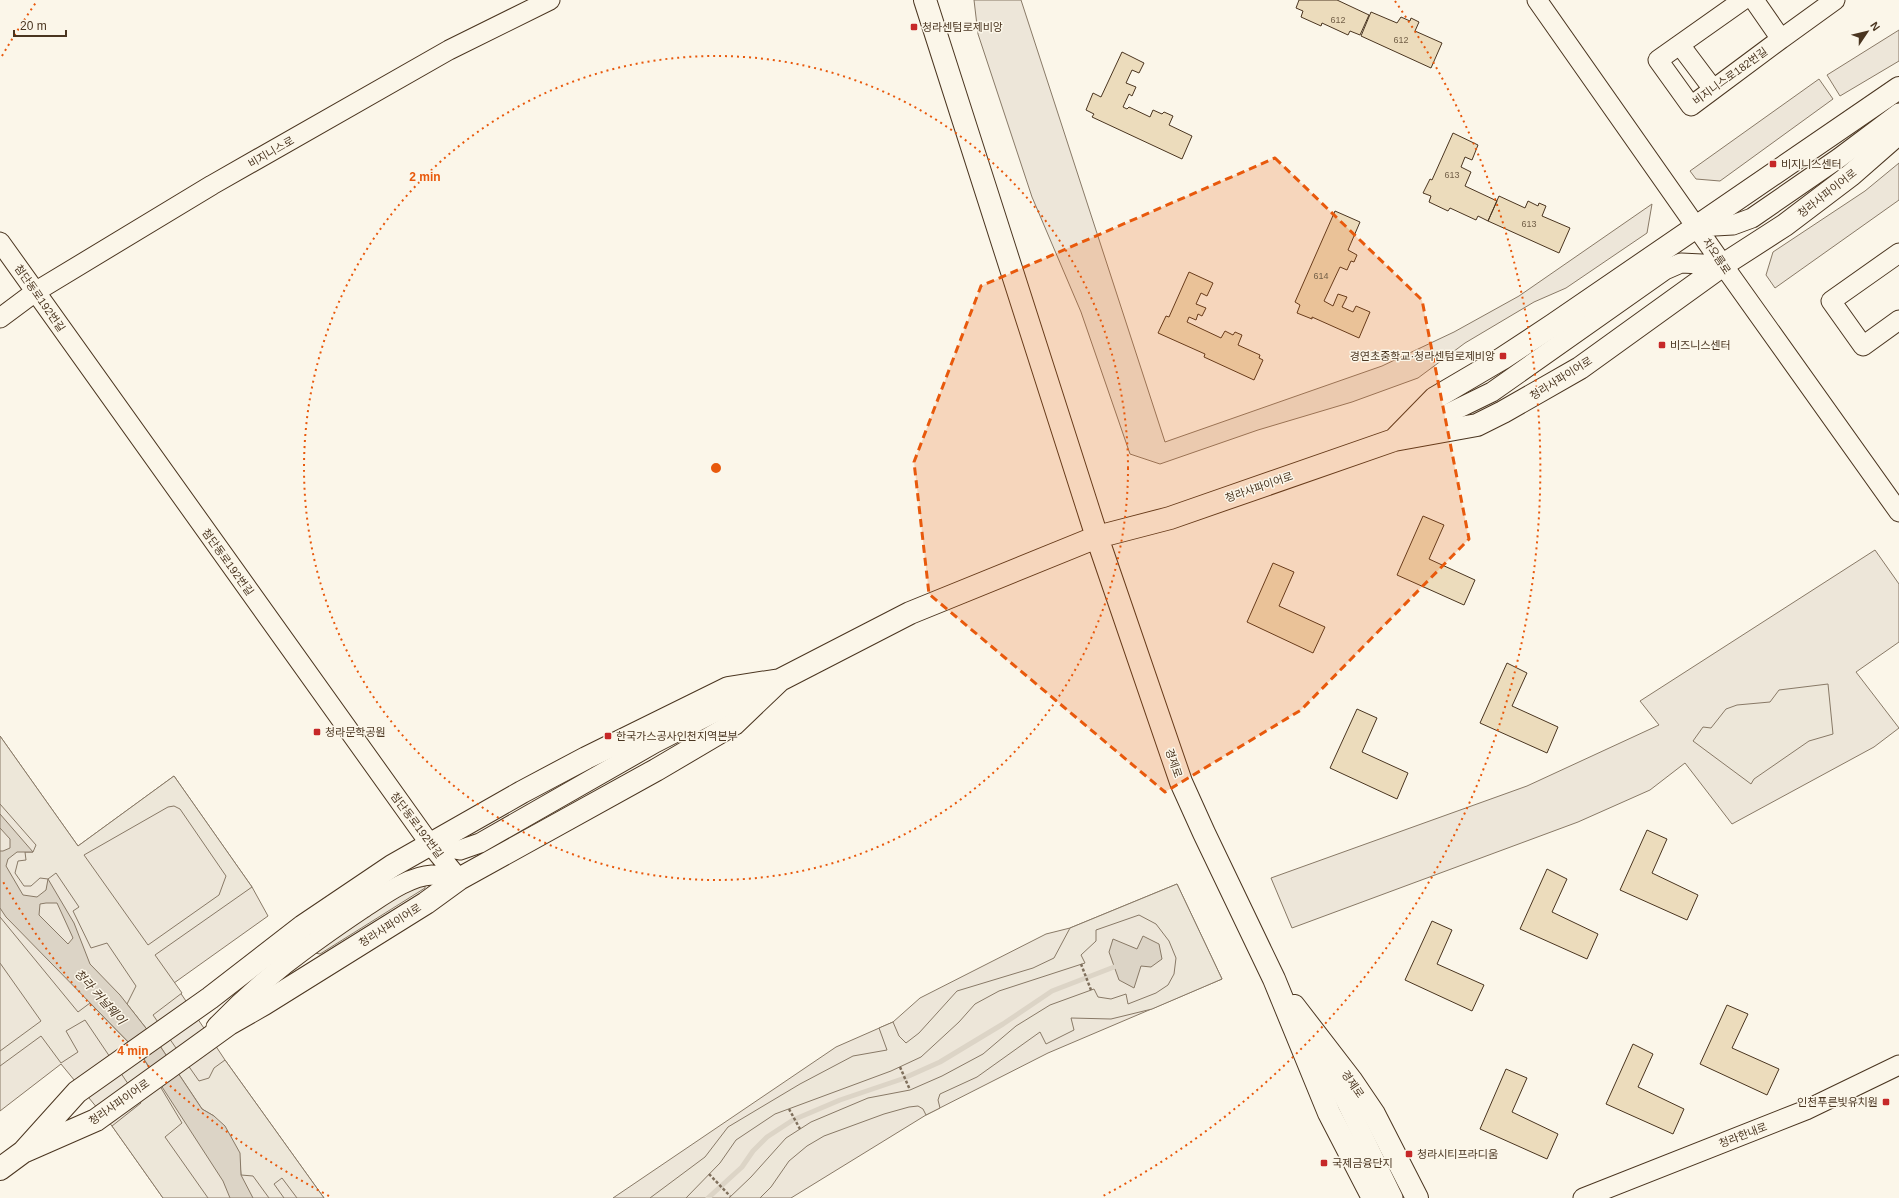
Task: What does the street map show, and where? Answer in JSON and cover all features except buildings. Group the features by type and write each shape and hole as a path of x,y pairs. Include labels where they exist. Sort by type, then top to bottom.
{"main road":[{"name":"경제로","path":"925,0 1098,537 1181,782 1274,979 1329,1113 1373,1198"},
{"path":"1394,440 1435,398 1503,358 1899,88"},
{"name":"청라사파이어로","path":"0,1169 23,1152 96,1120 201,1042 426,903 459,879 656,770 728,727 756,705 780,680 910,613 1098,537 1170,518 1394,440 1477,425 1503,412 1580,368 1723,265 1785,225 1851,175 1899,133"},
{"path":"23,1152 77,1092 210,998 321,913 430,844 586,758 728,688 780,680"},
{"name":"경제로","path":"1274,979 1351,1080 1374,1114 1417,1198"}],"street":[{"name":"비지니스로","path":"0,318 35,292 212,185 442,54 550,0"},
{"name":"차오름로","path":"1537,0 1899,512"},
{"name":"비지니스로182번길","path":"1743,0 1658,60 1691,106 1835,0"},
{"path":"1754,0 1781,39"},
{"path":"1680,45 1713,90"},
{"path":"1697,227 1733,225 1752,218 1839,158 1899,113"},
{"name":"첨단동로192번길","path":"0,242 430,844 459,879"},
{"path":"1899,253 1831,301 1863,346 1899,320"},
{"path":"1394,440 1492,392 1665,270 1681,263 1723,265"},
{"path":"201,1042 240,1002 275,971 311,943 396,887 432,875 459,879"},
{"path":"1310,1027 1393,1198"},
{"name":"청라한내로","path":"1583,1198 1806,1110 1899,1065"}],"path":[{"path":"1081,964 1091,990"},
{"path":"900,1067 910,1090"},
{"path":"789,1109 800,1129"},
{"path":"709,1174 730,1196"}],"highlighted area":[{"path":"1275,158 1422,300 1469,539 1301,710 1165,792 929,594 914,462 981,286"}],"shaded area":[{"path":"974,0 1021,0 1165,442 1382,366 1454,332 1519,296 1652,204 1647,233 1566,288 1534,302 1465,343 1418,378 1352,402 1258,430 1160,464 1130,454 1081,312 1032,197 978,34"},
{"path":"1899,30 1899,61 1840,96 1827,75"},
{"path":"1819,79 1833,99 1720,181 1696,179 1690,171"},
{"path":"1899,163 1899,200 1775,288 1766,275 1773,252 1865,191"},
{"path":"1875,550 1899,584 1899,642 1856,672 1899,728 1874,747 1732,824 1685,763 1650,790 1578,822 1292,928 1271,878 1527,786 1659,725 1640,701"},
{"path":"1828,684 1833,734 1809,741 1754,779 1751,784 1693,741 1703,727 1711,728 1726,709 1737,705 1770,702 1779,690"},
{"path":"0,736 78,846 174,776 252,887 268,916 174,983 225,1060 324,1198 163,1198 112,1126 61,1064 0,1111"},
{"path":"0,736 78,846 174,776 252,887 155,955 182,993 153,1015 199,1081 209,1078 214,1068 225,1060 324,1198 297,1198 282,1178 274,1184 284,1198 269,1198 253,1176 241,1175 239,1153 214,1116 202,1109 160,1046 127,1004 136,986 107,943 91,948 73,911 79,907 56,873 48,879 40,878 31,886 24,886 15,873 18,861 26,860 25,852 33,852 36,845 0,804","holes":["174,806 180,809 226,876 219,895 148,945 84,855 168,807"]},
{"path":"421,883 425,884 425,888 320,954 315,953 316,949"},
{"path":"1177,884 1222,979 1048,1053 926,1115 791,1198 613,1198 836,1047 893,1022 920,998 1046,934 1070,928"},
{"path":"1177,884 1222,979 1152,1009 1111,1019 1071,1018 1074,1030 1046,1044 1040,1032 977,1077 940,1094 938,1100 940,1108 926,1115 923,1109 918,1106 909,1107 884,1114 824,1136 807,1146 789,1161 771,1187 760,1198 729,1198 751,1177 786,1138 811,1122 868,1098 910,1090 942,1076 983,1054 1016,1026 1050,1005 1094,989 1098,997 1111,999 1126,994 1128,1004 1156,993 1168,985 1174,974 1176,958 1169,941 1156,924 1139,915 1096,930 1096,941 1081,955 1085,963 999,991 975,1004 959,1022 921,1057 891,1071 775,1114 736,1140 720,1163 686,1198 650,1198 705,1157 728,1127 800,1084 853,1056 887,1050 879,1028 893,1022 899,1036 906,1043 919,1033 957,991 1033,968 1054,958 1070,928"},
{"path":"0,917 78,1012 90,1003 142,1056 182,1123 165,1137 208,1198 163,1198 112,1126 141,1103 85,1020 66,1031 78,1052 61,1063 41,1036 0,1066 0,1051 41,1021 0,963"}],"water":[{"name":"청라 커널웨이","path":"0,814 33,852 17,852 8,859 6,866 23,895 37,897 46,890 48,879 74,923 90,964 120,995 160,1046 202,1109 214,1116 225,1126 240,1153 241,1175 253,1198 230,1198 223,1181 142,1056 6,917 0,908 0,851 10,848 10,839 0,828","holes":["57,903 73,938 68,944 39,915 40,904"]},
{"path":"1143,936 1159,944 1162,959 1151,967 1141,966 1134,988 1119,980 1109,952 1113,939 1137,949"}],"waterway":[{"path":"708,1198 742,1167 753,1151 767,1137 793,1120 840,1100 902,1079 940,1062 1003,1024 1052,991 1114,967"}],"place":[{"name":"청라센텀로제비앙","path":"914,27"},
{"name":"비지니스센터","path":"1773,164"},
{"name":"비즈니스센터","path":"1662,345"},
{"name":"경연초중학교·청라센텀로제비앙","path":"1503,356"},
{"name":"청라문학공원","path":"317,732"},
{"name":"한국가스공사인천지역본부","path":"608,736"},
{"name":"인천푸른빛유치원","path":"1886,1102"},
{"name":"청라시티프라디움","path":"1409,1154"},
{"name":"국제금융단지","path":"1324,1163"}]}
